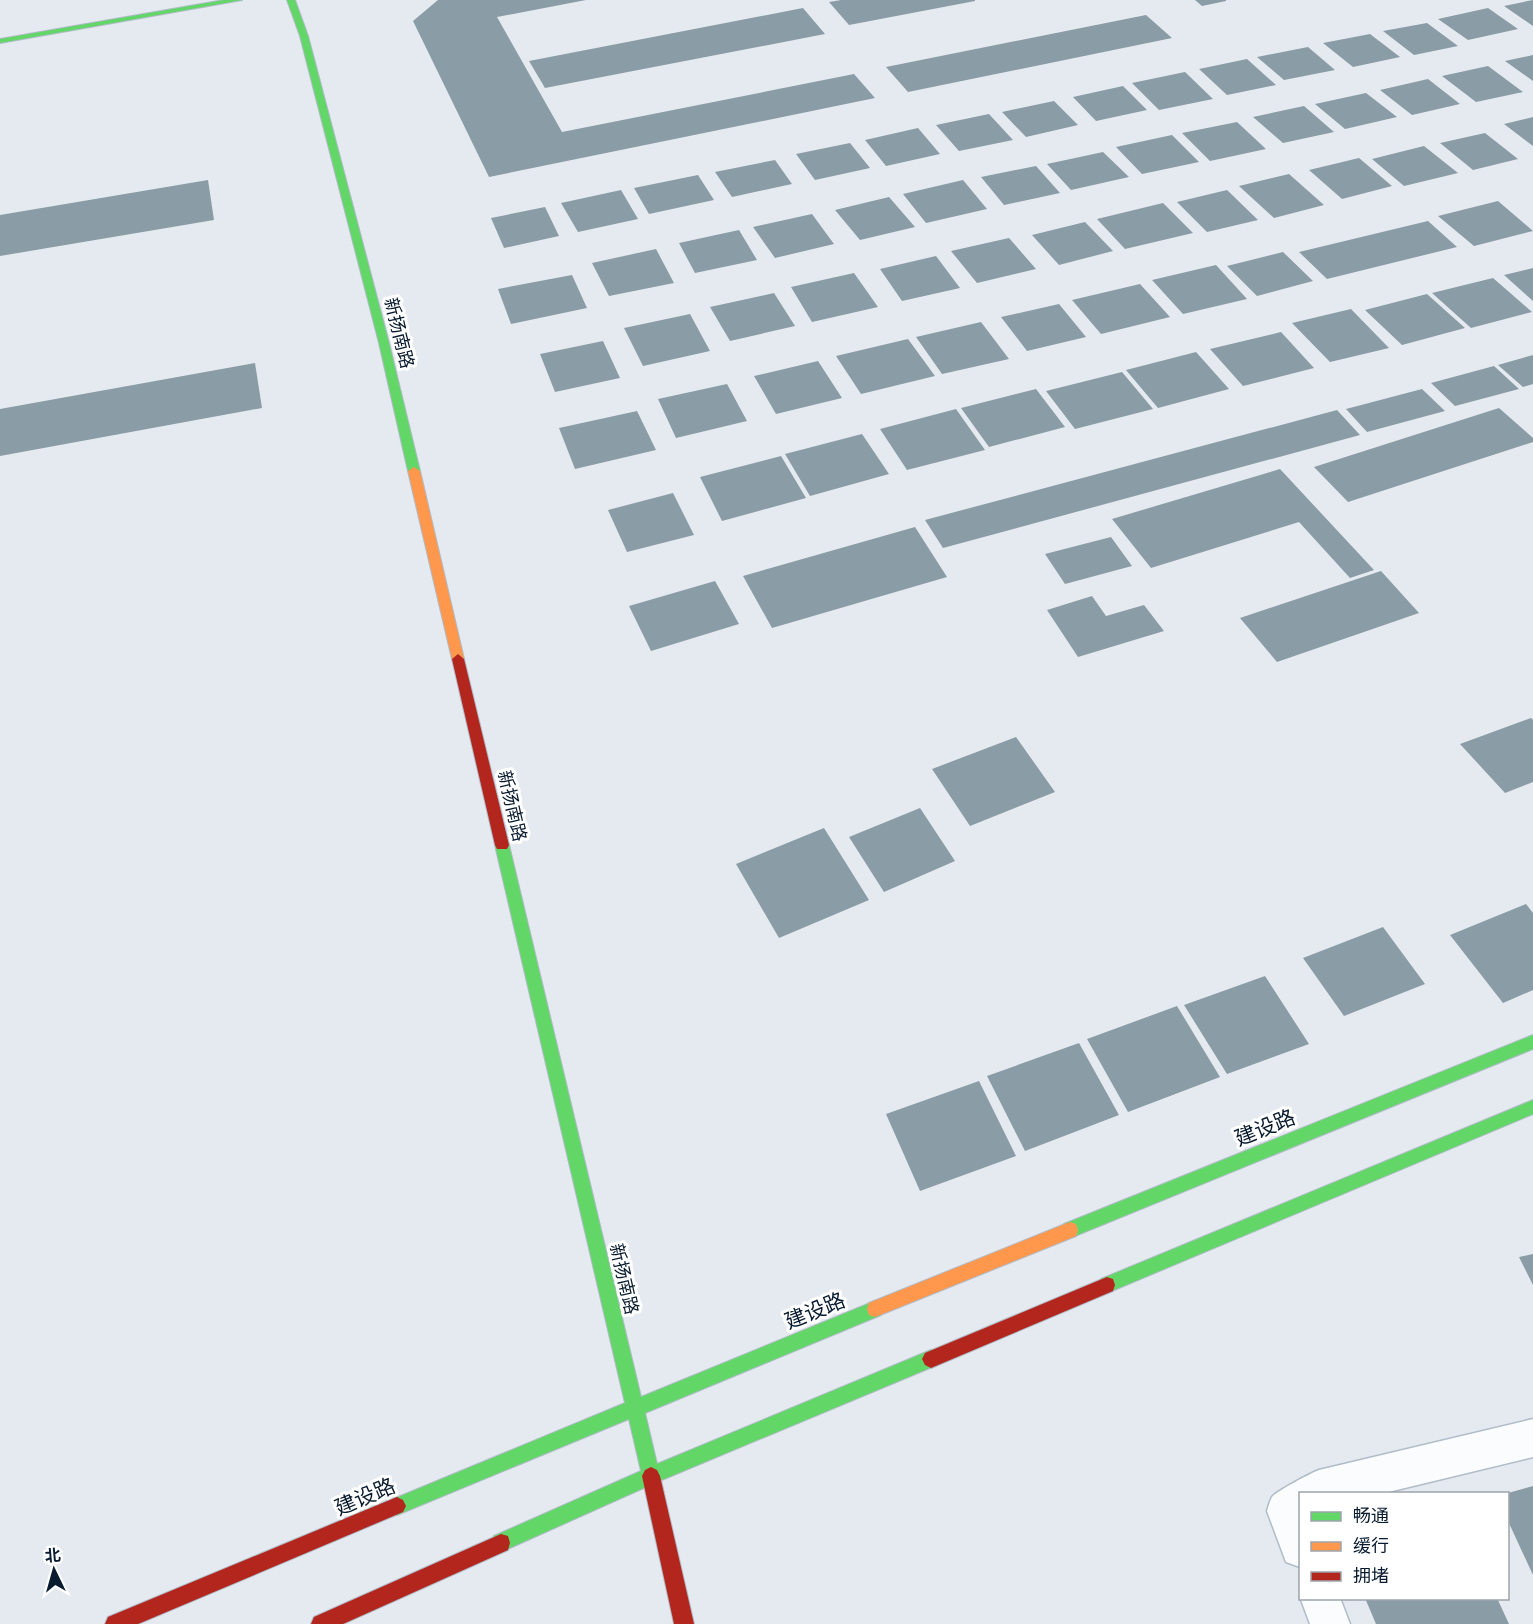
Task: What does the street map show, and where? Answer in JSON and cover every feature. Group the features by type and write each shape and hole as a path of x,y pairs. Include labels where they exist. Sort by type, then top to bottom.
{"street":[{"path":"0,41 238,0"},
{"name":"新扬南路","path":"291,0 304,36 384,343 676,1581 684,1624"},
{"name":"建设路","path":"115,1624 635,1407 1533,1042"},
{"path":"321,1624 651,1476 1533,1107"}],"lane":[{"path":"1315,1492 1319,1489 1533,1438"},
{"path":"1299,1502 1286,1511 1299,1545"},
{"path":"1320,1600 1330,1624"}],"building":[{"path":"438,0 586,0 497,17 562,132 854,74 875,98 489,177 413,21"},
{"path":"841,0 975,1 849,25 829,2"},
{"path":"1195,0 1226,0 1226,1 1202,6"},
{"path":"1533,0 1533,26 1504,6"},
{"path":"803,8 825,34 545,88 529,61"},
{"path":"1488,8 1518,29 1468,40 1438,19"},
{"path":"1146,15 1172,38 908,92 886,67"},
{"path":"1427,23 1458,46 1414,55 1383,31"},
{"path":"1370,34 1400,57 1353,67 1323,43"},
{"path":"1308,47 1335,70 1284,80 1257,57"},
{"path":"1533,55 1533,81 1505,61"},
{"path":"1247,59 1276,85 1227,95 1199,69"},
{"path":"1488,66 1523,92 1476,102 1442,76"},
{"path":"1185,72 1213,99 1159,110 1132,83"},
{"path":"1428,79 1460,104 1412,115 1380,90"},
{"path":"1123,86 1147,110 1096,121 1073,97"},
{"path":"1366,93 1397,117 1345,129 1315,104"},
{"path":"1054,101 1078,125 1026,137 1002,112"},
{"path":"1304,106 1334,132 1283,143 1253,117"},
{"path":"989,114 1013,140 959,151 936,125"},
{"path":"1533,117 1533,146 1504,124"},
{"path":"1237,122 1266,149 1210,161 1182,133"},
{"path":"918,128 940,154 886,166 865,140"},
{"path":"1485,133 1518,159 1473,170 1440,143"},
{"path":"1172,135 1199,162 1142,174 1116,147"},
{"path":"850,143 870,168 815,180 796,154"},
{"path":"1424,146 1458,173 1404,186 1372,159"},
{"path":"1103,152 1129,177 1071,190 1047,164"},
{"path":"1359,158 1392,186 1342,199 1309,170"},
{"path":"775,160 792,184 732,197 715,172"},
{"path":"1036,166 1060,193 1004,205 981,177"},
{"path":"1289,174 1324,205 1274,218 1239,186"},
{"path":"698,175 714,200 649,214 634,188"},
{"path":"208,180 214,220 0,256 0,215"},
{"path":"963,180 987,209 926,223 903,194"},
{"path":"621,190 638,219 578,232 561,203"},
{"path":"1227,190 1258,220 1207,232 1177,202"},
{"path":"889,197 915,227 860,240 835,210"},
{"path":"1498,201 1533,231 1474,246 1438,216"},
{"path":"1163,203 1193,233 1125,249 1097,219"},
{"path":"545,207 559,236 504,248 491,218"},
{"path":"812,214 834,244 775,258 753,227"},
{"path":"1428,221 1457,247 1327,279 1299,252"},
{"path":"1085,222 1113,251 1059,265 1032,235"},
{"path":"739,230 757,260 695,273 679,243"},
{"path":"1009,238 1036,269 977,283 951,251"},
{"path":"656,249 674,283 609,296 592,263"},
{"path":"1283,252 1313,281 1257,296 1227,266"},
{"path":"936,256 960,288 902,301 880,269"},
{"path":"1216,265 1247,299 1183,314 1152,280"},
{"path":"1533,268 1533,301 1504,275"},
{"path":"854,273 878,307 812,322 791,287"},
{"path":"572,275 587,308 511,324 498,289"},
{"path":"1493,278 1532,312 1471,328 1432,293"},
{"path":"1140,284 1170,317 1101,334 1072,300"},
{"path":"774,293 795,326 730,341 710,307"},
{"path":"1427,294 1465,328 1402,345 1365,310"},
{"path":"1059,304 1086,337 1027,351 1001,317"},
{"path":"1351,309 1389,348 1330,362 1292,323"},
{"path":"690,314 710,351 643,366 624,328"},
{"path":"981,322 1009,359 942,374 916,337"},
{"path":"1281,332 1314,368 1243,386 1210,349"},
{"path":"908,339 935,376 861,394 836,356"},
{"path":"603,341 620,378 555,392 540,354"},
{"path":"1196,352 1229,389 1158,408 1126,370"},
{"path":"1533,355 1533,384 1523,387 1498,365"},
{"path":"818,361 842,398 776,414 754,376"},
{"path":"255,363 262,408 0,456 0,409"},
{"path":"1494,366 1519,389 1455,406 1431,383"},
{"path":"1122,372 1153,409 1075,429 1046,391"},
{"path":"727,384 747,421 676,438 658,399"},
{"path":"1036,389 1065,427 989,447 961,408"},
{"path":"1422,389 1445,411 1367,432 1346,409"},
{"path":"1499,408 1533,438 1533,442 1348,502 1314,467"},
{"path":"956,409 985,450 907,470 880,429"},
{"path":"1337,410 1360,435 943,548 925,520"},
{"path":"637,411 656,450 575,469 559,428"},
{"path":"862,434 889,474 810,496 785,454"},
{"path":"781,456 806,498 722,521 700,477"},
{"path":"1280,469 1374,570 1350,578 1299,522 1151,568 1112,519"},
{"path":"673,493 694,535 627,552 608,510"},
{"path":"915,527 947,577 772,628 743,576"},
{"path":"1111,537 1132,566 1065,584 1045,554"},
{"path":"1381,571 1419,613 1277,662 1240,618"},
{"path":"715,581 739,624 651,651 629,606"},
{"path":"1092,596 1106,616 1144,605 1164,631 1078,657 1047,610"},
{"path":"1531,718 1533,720 1533,782 1505,793 1460,744"},
{"path":"1016,737 1055,792 970,826 932,769"},
{"path":"920,808 955,861 884,892 849,837"},
{"path":"824,828 869,900 779,938 736,864"},
{"path":"1526,904 1533,913 1533,990 1503,1003 1450,935"},
{"path":"1383,927 1425,984 1344,1016 1303,958"},
{"path":"1265,976 1309,1044 1227,1074 1184,1005"},
{"path":"1177,1006 1220,1077 1128,1112 1087,1039"},
{"path":"1079,1043 1119,1115 1025,1151 987,1076"},
{"path":"979,1081 1016,1156 920,1191 886,1114"},
{"path":"1533,1254 1533,1285 1519,1257"},
{"path":"1533,1486 1533,1575 1509,1523 1509,1493"},
{"path":"1366,1600 1498,1600 1509,1624 1376,1624"}],"traffic: fast":[{"path":"0,41 238,0"},
{"path":"291,0 304,36 384,343 414,471"},
{"path":"502,845 651,1476"},
{"path":"1070,1230 1533,1042"},
{"path":"1107,1285 1533,1107"},
{"path":"397,1506 875,1309"},
{"path":"501,1543 651,1476 931,1359"}],"traffic: slow":[{"path":"414,471 458,659"},
{"path":"875,1309 1070,1230"}],"traffic: jam":[{"path":"458,659 502,845"},
{"path":"931,1359 1107,1285"},
{"path":"651,1476 684,1624"},
{"path":"115,1624 397,1506"},
{"path":"321,1624 501,1543"}]}
